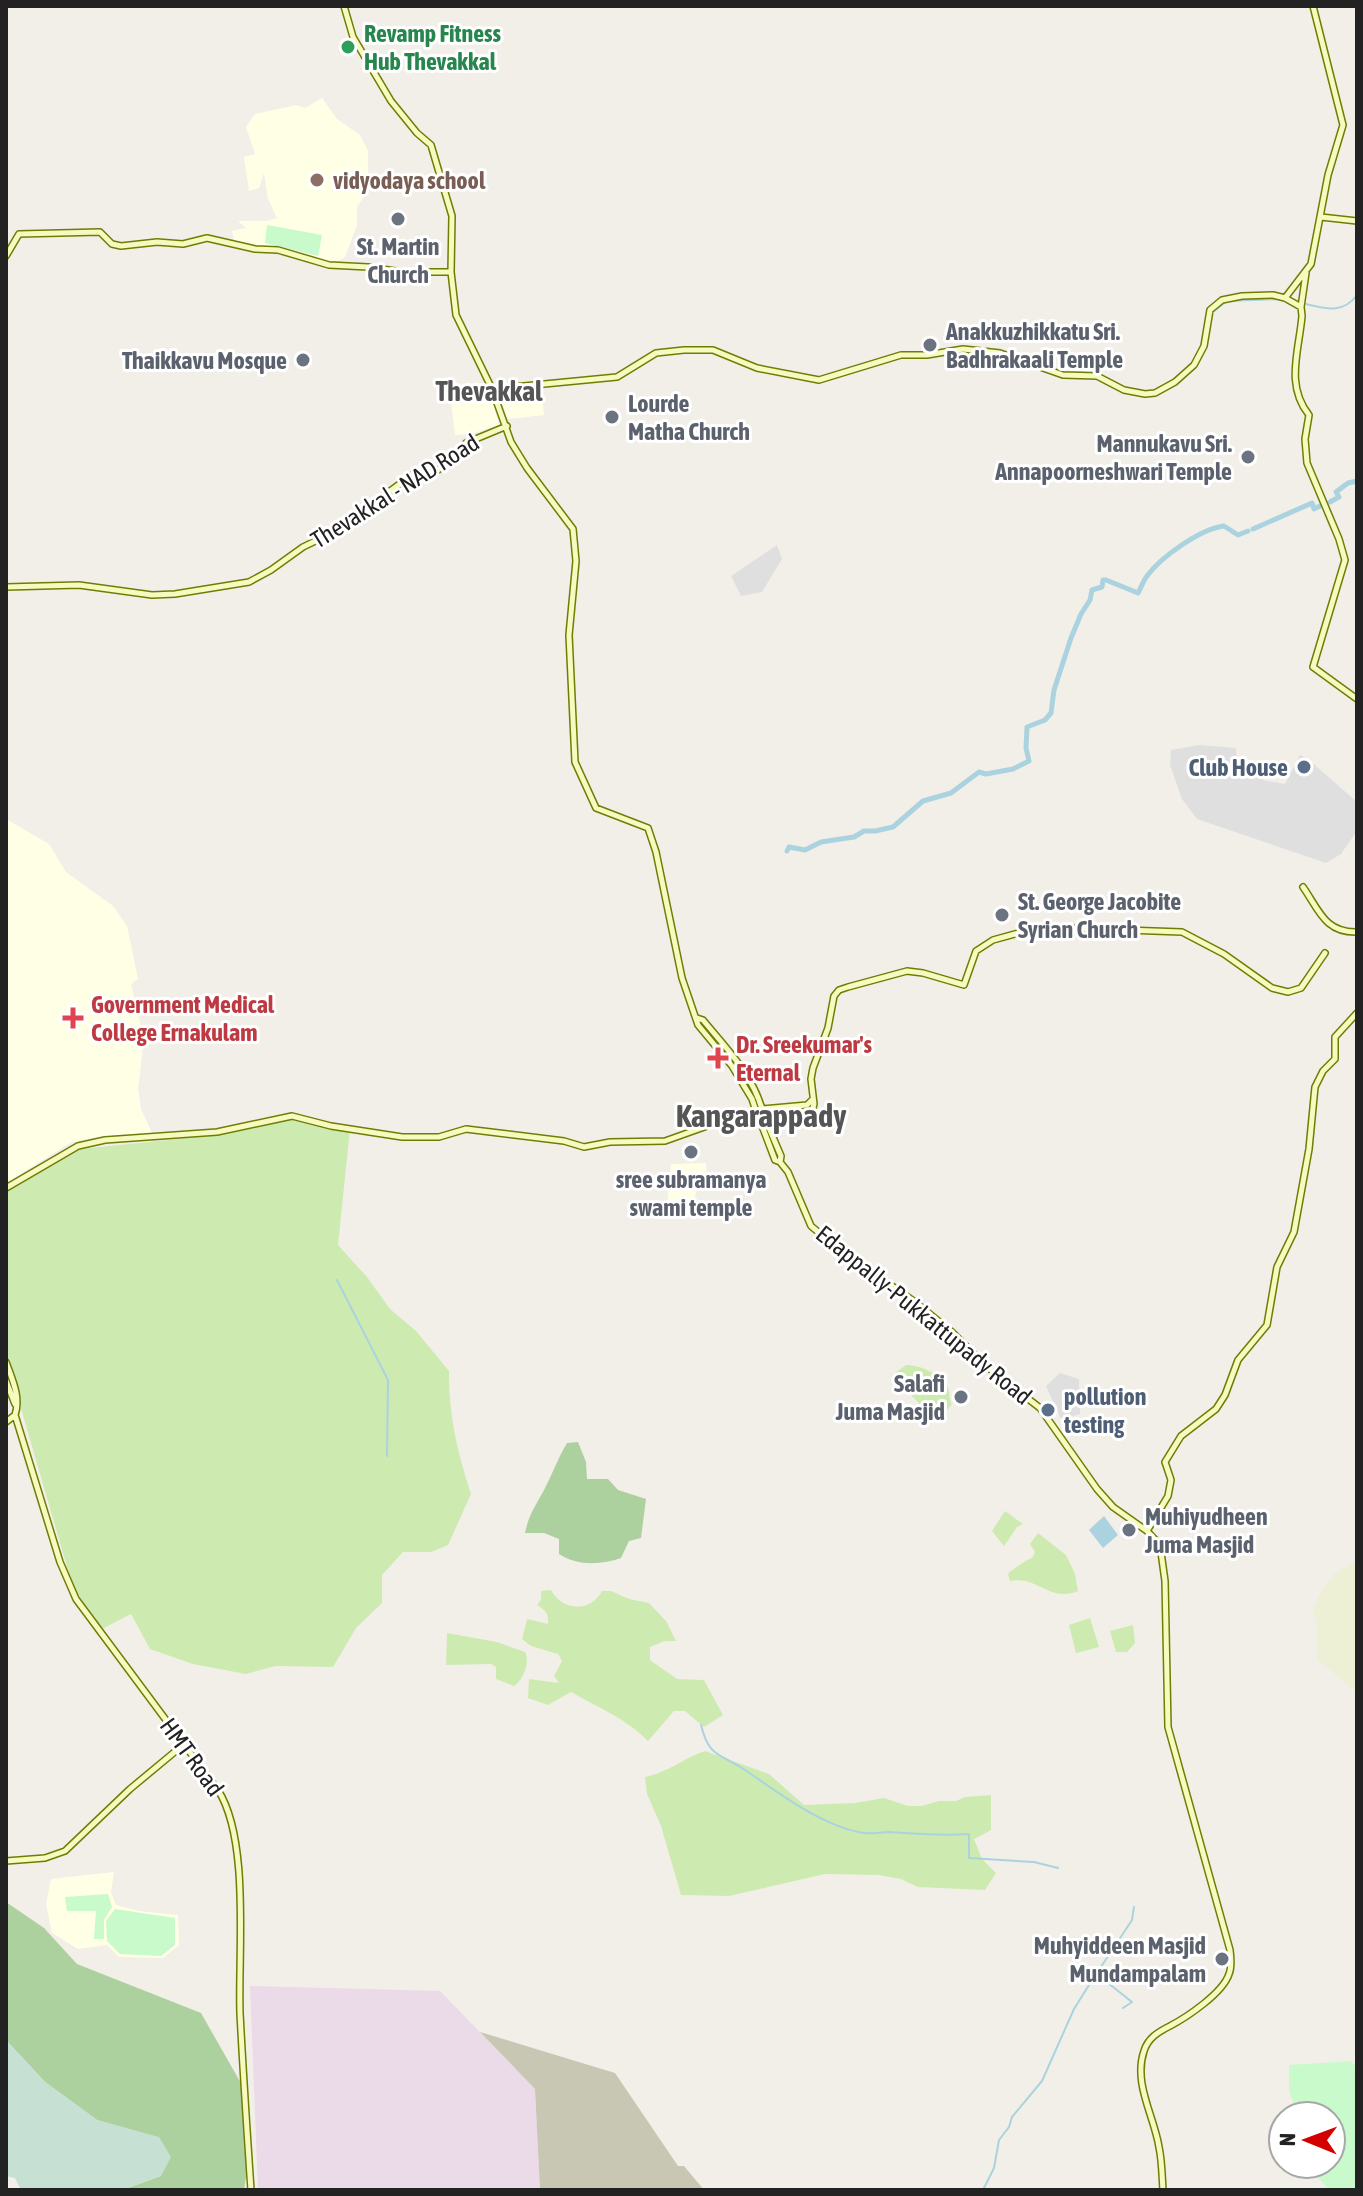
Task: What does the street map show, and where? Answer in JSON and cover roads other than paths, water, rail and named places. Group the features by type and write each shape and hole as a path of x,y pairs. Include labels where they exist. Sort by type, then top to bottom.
{"main road":[{"name":"Edappally-Pukkattupady Road","path":"344,6 353,37 391,101 431,145 452,216 451,272 456,315 492,389 511,442 573,529 576,561 569,635 575,762 596,808 648,828 656,852 682,978 697,1018 703,1020 738,1061 757,1094 757,1114 781,1156 780,1162 788,1172 811,1226 915,1302 952,1332 986,1366 1029,1397 1059,1431 1097,1489 1113,1507 1147,1531 1160,1545 1164,1558 1168,1727 1230,1950 1231,1964 1230,1973 1222,1986 1191,2013 1157,2033 1144,2048 1142,2084 1159,2145 1163,2190"},
{"path":"1285,298 1311,264 1328,175 1343,125 1313,6"},
{"path":"1321,217 1357,221"},
{"path":"6,256 19,234 100,232 112,244 121,246 157,242 183,244 207,238 255,249 278,250 329,265 402,272 451,272"},
{"path":"1306,271 1295,388 1300,404 1309,415 1305,439 1307,463 1345,560 1313,667 1357,699"},
{"path":"492,389 617,377 656,353 684,350 713,350 757,368 819,380 901,355 927,355 963,349 1000,353 1063,375 1097,376 1124,390 1155,393 1175,382 1194,365 1204,346 1210,310 1216,304 1242,296 1273,295 1301,307"},
{"name":"Thevakkal - NAD Road","path":"6,587 79,585 152,595 249,582 303,547 334,532 412,475 435,472 466,443 507,426"},
{"path":"1303,887 1331,928 1344,933 1356,932"},
{"path":"6,1188 78,1146 105,1140 217,1132 292,1116 331,1126 402,1137 439,1137 466,1129 564,1141 584,1147 610,1142 659,1142 724,1120 807,1105 814,1098 813,1068 828,1028 834,996 839,990 907,971 964,985 976,951 993,940 1021,930 1040,927 1182,932 1224,954 1272,988 1288,992 1301,988 1325,953"},
{"path":"1147,1531 1168,1496 1171,1480 1165,1462 1176,1441 1216,1409 1225,1395 1238,1360 1267,1325 1277,1267 1294,1232 1309,1149 1315,1087 1323,1071 1335,1059 1335,1037 1357,1013"},
{"name":"HMT Road","path":"6,1362 16,1389 16,1411"},
{"name":"HMT Road","path":"6,1381 60,1562 76,1599 225,1802 236,1841 239,1875 240,2015 251,2190"},
{"path":"6,1422 16,1411"},
{"path":"6,1861 45,1858 65,1851 130,1789 183,1745"}],"water":[{"path":"1104,1516 1118,1535 1103,1548 1089,1530"}],"waterway":[{"path":"1306,304 1340,308 1357,295"},
{"path":"1213,312 1227,301 1280,299"},
{"path":"1330,502 1339,497 1336,492 1348,483 1357,481"},
{"path":"1253,529 1312,503 1314,509 1320,506"},
{"path":"787,851 789,847 805,850 821,842 893,827 923,801 951,793 979,772 986,774 1013,769 1029,761 1027,727 1045,720 1051,713 1054,690 1071,638 1092,590 1102,587 1103,580 1106,580 1138,593 1153,569 1193,538 1224,526 1238,535 1248,531"},
{"path":"337,1280 388,1380 387,1456"},
{"path":"701,1725 708,1744 717,1754 833,1824 867,1833 969,1834 969,1858 1034,1862 1058,1868"},
{"path":"1095,1976 1132,1920 1134,1907"},
{"path":"983,2190 994,2168 999,2140 1012,2117 1042,2081 1074,2009 1094,1977 1108,1983 1132,2002 1123,2008"}],"place":[{"name":"Revamp Fitness Hub Thevakkal","path":"348,47"},
{"name":"vidyodaya school","path":"317,180"},
{"name":"St. Martin Church","path":"398,219"},
{"name":"Anakkuzhikkatu Sri. Badhrakaali Temple","path":"930,345"},
{"name":"Thaikkavu Mosque","path":"303,360"},
{"name":"Lourde Matha Church","path":"612,417"},
{"name":"Mannukavu Sri. Annapoorneshwari Temple","path":"1248,457"},
{"name":"Club House","path":"1304,767"},
{"name":"St. George Jacobite Syrian Church","path":"1002,915"},
{"name":"Government Medical College Ernakulam","path":"73,1018"},
{"name":"Dr. Sreekumar's Eternal","path":"718,1058"},
{"name":"sree subramanya swami temple","path":"691,1152"},
{"name":"Salafi Juma Masjid","path":"961,1397"},
{"name":"pollution testing","path":"1048,1410"},
{"name":"Muhiyudheen Juma Masjid","path":"1129,1530"},
{"name":"Muhyiddeen Masjid Mundampalam","path":"1222,1959"}],"district":[{"name":"Thevakkal","path":"489,391"},
{"name":"Kangarappady","path":"761,1115"}]}
